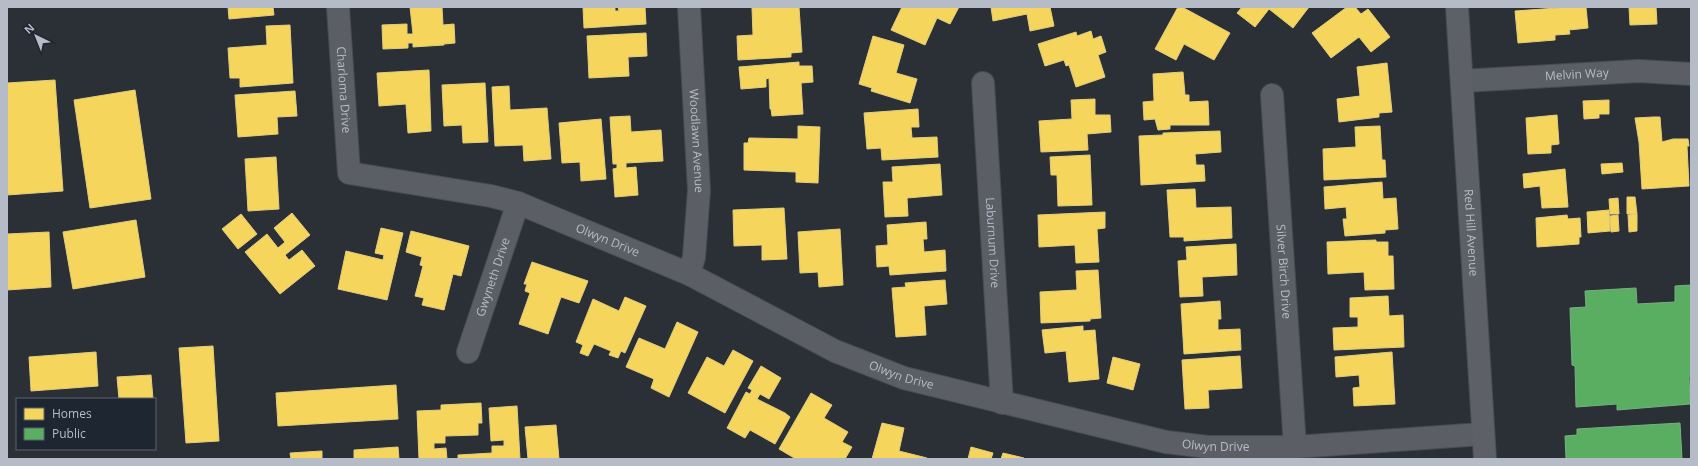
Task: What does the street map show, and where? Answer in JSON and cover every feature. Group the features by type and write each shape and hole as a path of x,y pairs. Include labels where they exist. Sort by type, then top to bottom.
{"main road":[{"name":"Red Hill Avenue","path":"1457,7 1485,459"}],"street":[{"name":"Charloma Drive","path":"338,7 349,173"},
{"name":"Woodlawn Avenue","path":"689,7 699,190 694,257 689,274"},
{"name":"Melvin Way","path":"1462,81 1638,72 1691,74"},
{"name":"Laburnum Drive","path":"983,83 1002,403"},
{"name":"Silver Birch Drive","path":"1272,95 1295,447"},
{"name":"Olwyn Drive","path":"349,173 491,196 518,203 689,274 835,351 904,378 1166,442 1208,447 1295,447 1483,434"},
{"name":"Gwyneth Drive","path":"468,352 518,203"}],"building: Homes":[{"path":"228,7 273,7 274,15 229,19"},
{"path":"410,7 442,7 443,25 454,24 455,43 413,47 413,43 408,43 408,48 383,49 382,25 407,24 407,34 413,34"},
{"path":"583,7 615,7 615,11 619,11 618,7 645,7 646,24 584,28"},
{"path":"799,7 802,52 791,53 791,57 738,60 737,36 753,35 752,8"},
{"path":"902,7 959,7 950,24 937,18 925,45 891,30"},
{"path":"991,7 1050,7 1054,26 1030,31 1027,14 993,21"},
{"path":"1178,7 1182,7 1230,33 1214,60 1184,44 1176,60 1155,49"},
{"path":"1242,7 1309,7 1293,28 1269,9 1255,27 1237,13"},
{"path":"1347,7 1355,7 1361,14 1368,9 1390,37 1371,52 1359,37 1331,58 1312,33"},
{"path":"1586,7 1588,28 1569,30 1570,34 1555,35 1555,40 1518,43 1515,11"},
{"path":"1629,7 1656,7 1657,24 1630,25"},
{"path":"290,25 293,83 240,87 240,78 230,78 228,48 267,45 266,26"},
{"path":"1091,31 1093,39 1101,36 1106,52 1098,55 1105,77 1076,87 1069,65 1066,66 1064,60 1045,66 1038,44 1076,32 1077,36"},
{"path":"646,33 647,56 628,57 629,76 589,78 587,36"},
{"path":"873,36 904,45 896,73 917,79 910,103 871,91 872,88 859,84"},
{"path":"799,62 799,66 812,66 813,82 801,83 803,114 772,116 770,109 769,78 766,79 766,87 741,89 739,67"},
{"path":"1387,63 1392,112 1379,113 1379,117 1339,122 1337,99 1360,96 1357,67"},
{"path":"429,70 431,131 408,133 406,104 379,106 377,73"},
{"path":"1183,72 1185,95 1189,95 1189,102 1208,101 1209,125 1170,125 1170,129 1158,130 1155,119 1144,120 1143,102 1154,101 1153,74"},
{"path":"55,80 63,191 7,195 7,83"},
{"path":"485,83 488,142 463,143 462,125 444,126 442,85"},
{"path":"509,86 510,110 547,108 551,159 524,161 523,145 495,146 492,87"},
{"path":"135,90 151,199 90,208 74,100"},
{"path":"295,91 297,116 277,117 278,134 238,137 235,95"},
{"path":"1095,99 1095,115 1110,115 1111,132 1087,134 1088,150 1041,152 1039,121 1072,119 1071,100"},
{"path":"1609,100 1609,114 1599,114 1599,118 1584,119 1583,101"},
{"path":"918,109 919,127 911,127 912,138 937,137 938,157 882,160 881,148 867,149 864,113"},
{"path":"1557,115 1559,144 1551,145 1551,153 1528,154 1526,118"},
{"path":"630,116 631,132 661,130 663,161 626,163 626,168 636,167 638,195 615,197 613,169 617,168 617,164 613,164 610,117"},
{"path":"1660,117 1662,142 1673,139 1688,139 1689,186 1642,189 1639,142 1635,118"},
{"path":"601,119 606,179 581,181 580,162 562,163 559,123"},
{"path":"798,126 820,127 818,183 796,182 796,172 744,170 744,143 748,143 749,138 798,139"},
{"path":"1380,126 1382,160 1385,160 1386,177 1324,180 1323,149 1356,147 1355,127"},
{"path":"1220,131 1221,152 1195,154 1196,165 1204,165 1205,181 1141,185 1139,136 1163,135 1163,133"},
{"path":"1090,155 1092,205 1058,206 1057,175 1051,175 1050,157"},
{"path":"276,157 279,209 248,211 245,159"},
{"path":"1622,163 1623,172 1602,174 1601,164"},
{"path":"940,164 942,195 907,198 908,216 885,217 883,182 893,182 892,167"},
{"path":"1565,169 1568,207 1542,208 1540,186 1524,188 1523,174"},
{"path":"1382,182 1383,199 1396,198 1398,229 1385,230 1385,233 1345,236 1343,219 1347,219 1346,207 1325,209 1324,187"},
{"path":"1195,189 1196,208 1231,207 1232,238 1184,241 1184,237 1170,237 1167,190"},
{"path":"1627,197 1635,197 1637,214 1627,214"},
{"path":"1618,198 1619,214 1610,214 1609,199"},
{"path":"784,208 787,259 762,260 762,245 734,246 733,210"},
{"path":"1609,210 1610,231 1588,233 1587,212"},
{"path":"1105,212 1105,228 1097,229 1099,262 1076,263 1075,245 1039,247 1038,215"},
{"path":"292,213 310,235 285,255 289,260 302,250 315,266 280,294 245,252 267,234 278,248 285,242 274,228"},
{"path":"241,214 257,234 238,249 222,229"},
{"path":"1637,214 1637,231 1629,232 1628,215"},
{"path":"1567,215 1568,219 1580,218 1581,237 1579,237 1579,244 1537,247 1536,218"},
{"path":"1618,215 1619,231 1611,232 1610,216"},
{"path":"136,220 145,277 73,289 63,232"},
{"path":"926,222 927,239 923,239 924,252 945,250 946,271 890,275 889,266 877,267 876,246 888,245 887,225"},
{"path":"381,228 403,233 387,300 338,289 346,251 383,260 384,255 375,253"},
{"path":"840,229 843,285 819,287 818,272 800,273 798,232"},
{"path":"411,231 469,246 461,276 453,274 444,310 422,305 424,298 415,296 423,266 420,265 422,257 406,252"},
{"path":"49,232 51,287 7,290 7,234"},
{"path":"1376,240 1376,242 1388,242 1388,256 1393,256 1394,289 1365,290 1364,272 1328,274 1327,242"},
{"path":"1236,244 1237,275 1202,277 1203,296 1180,297 1178,261 1187,260 1186,247"},
{"path":"532,262 588,281 579,303 561,297 548,334 519,324 530,293 525,291 527,284 524,284"},
{"path":"1098,270 1101,318 1090,319 1090,321 1041,323 1040,292 1077,290 1076,271"},
{"path":"945,280 947,304 924,306 926,335 896,337 892,288 906,287 905,283"},
{"path":"1388,296 1389,316 1403,315 1404,347 1334,350 1333,328 1358,327 1358,317 1350,317 1350,298"},
{"path":"625,297 646,306 625,353 621,351 618,358 609,355 611,351 594,344 588,356 580,353 583,345 576,342 593,299 619,311"},
{"path":"1220,301 1221,319 1218,319 1218,330 1240,329 1241,350 1184,354 1181,304"},
{"path":"677,322 698,332 669,397 651,388 654,379 626,367 639,338 665,349"},
{"path":"1083,326 1083,331 1095,330 1099,379 1069,382 1066,351 1045,353 1042,330"},
{"path":"213,346 219,441 186,443 179,348"},
{"path":"733,350 753,361 725,413 688,393 707,357 724,366"},
{"path":"96,352 98,386 31,391 29,357"},
{"path":"1392,352 1395,404 1354,406 1353,388 1360,387 1359,375 1336,377 1335,357"},
{"path":"1240,356 1242,388 1208,390 1209,408 1185,409 1182,360"},
{"path":"1113,357 1140,364 1133,390 1107,383"},
{"path":"761,366 781,378 769,399 760,394 757,399 790,417 775,444 750,430 745,438 727,428 746,392 750,394 752,390 748,388"},
{"path":"151,375 153,398 119,398 117,377"},
{"path":"396,385 398,419 278,426 276,393"},
{"path":"811,393 832,405 824,418 848,432 842,442 852,447 845,459 796,459 779,449"},
{"path":"481,403 482,423 478,423 478,435 445,436 445,443 434,443 434,449 446,448 447,459 419,459 417,411 441,410 441,405"},
{"path":"517,406 520,459 458,459 458,455 492,453 492,446 504,446 504,440 491,441 489,408"},
{"path":"882,423 904,428 899,451 927,459 872,459"},
{"path":"556,425 559,459 528,459 525,427"},
{"path":"398,447 399,459 354,459 354,450"},
{"path":"971,447 993,453 991,459 968,459"},
{"path":"322,451 322,459 291,459 290,453"},
{"path":"1003,453 1024,458 1024,459 1001,459"}],"building: Public":[{"path":"1691,285 1691,376 1689,376 1690,404 1617,410 1617,404 1576,407 1575,366 1572,365 1570,308 1586,307 1585,291 1636,288 1637,304 1675,302 1675,286"},
{"path":"1680,423 1682,459 1566,459 1565,436 1577,435 1577,429"}]}
